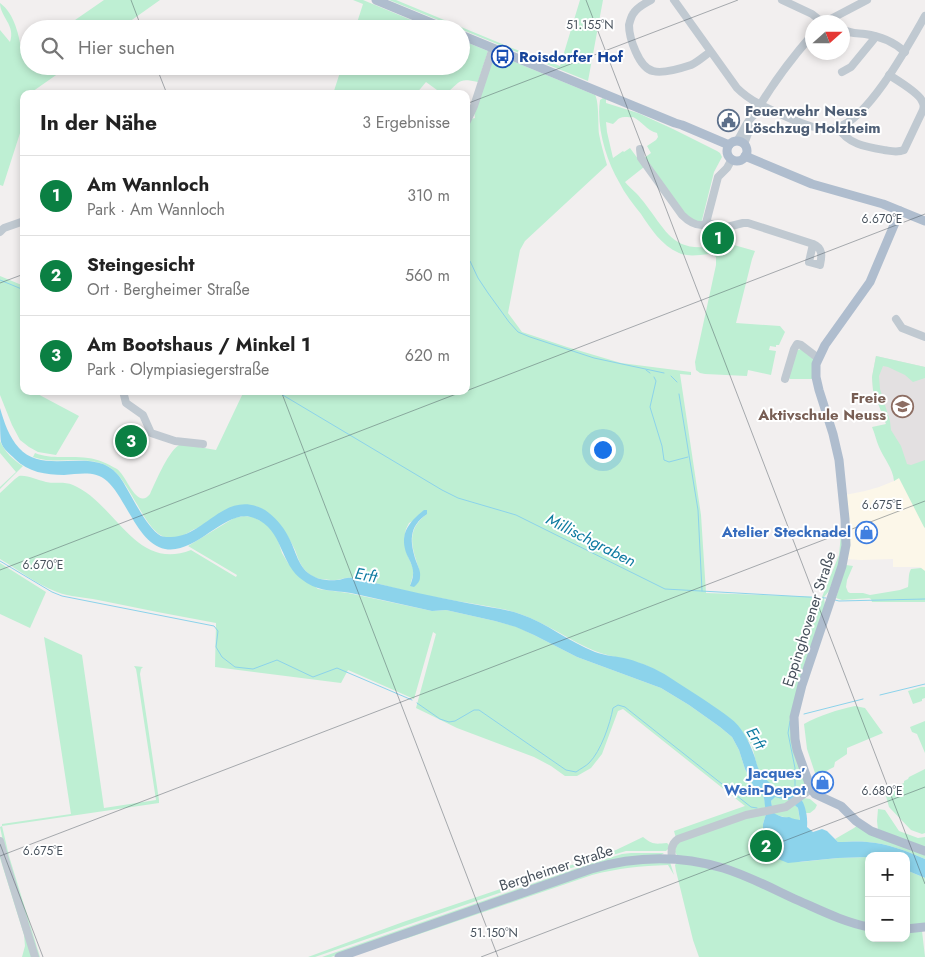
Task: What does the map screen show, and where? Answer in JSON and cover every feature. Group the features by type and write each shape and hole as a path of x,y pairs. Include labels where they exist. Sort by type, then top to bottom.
{"main road":[{"path":"376,0 424,20"},
{"path":"470,39 681,127 734,145 746,150 745,156 739,160 732,159 728,155 734,145"},
{"path":"745,156 812,184 883,204 925,221"},
{"name":"Eppinghovener Straße","path":"807,792 796,750 794,717 802,685 845,555 846,537 839,460 817,382 816,368 818,358 827,341 870,282 900,211"},
{"path":"807,792 841,806 856,821 871,831 925,851"},
{"name":"Bergheimer Straße","path":"339,957 598,867 633,860 672,859 698,862 724,869 835,916 865,926"},
{"path":"910,929 925,927"}],"street":[{"path":"651,0 635,10 630,22 632,40 646,68 660,72 687,66 710,52"},
{"path":"674,0 710,52 737,88 746,96 760,105 797,122 825,128 838,127 852,120 876,94 905,52 924,16"},
{"path":"782,0 814,15"},
{"path":"840,15 866,0"},
{"path":"850,33 866,34 888,40 905,52"},
{"path":"842,72 851,67 874,36"},
{"path":"734,145 753,121 754,115 784,68 805,43"},
{"path":"470,114 492,48"},
{"path":"838,127 846,137 861,146 897,152 904,150 924,105 922,100 889,75"},
{"path":"640,149 641,158 688,221 700,225 706,223 727,228 748,223 813,244"},
{"path":"706,223 718,177 727,168 732,159"},
{"path":"0,232 4,228 20,222"},
{"path":"896,319 902,328 925,338"},
{"path":"785,379 797,344 818,358"},
{"path":"124,395 126,403 143,415 151,433 175,441 203,444"},
{"path":"672,859 672,845 678,839 746,815 790,805 807,792"},
{"path":"0,841 35,957"}],"shaded area":[{"name":"Freie Aktivschule Neuss","path":"876,356 925,367 925,466 898,477 886,424 873,390 872,377"},
{"path":"899,478 925,524 925,571 920,567 893,567 893,559 846,559 845,495 879,487"}],"green space":[{"path":"104,0 160,0 132,20 75,20"},
{"path":"353,0 363,0 411,20 358,20 363,4"},
{"path":"389,0 396,0 444,20 438,20"},
{"path":"580,0 603,0 588,81 470,33 470,31 560,66"},
{"path":"0,3 13,19 18,33 20,43 20,75 56,75 35,90 20,90 20,133 3,186 0,185 0,30 10,42 11,31"},
{"path":"470,44 488,51 478,82 464,80 450,90 437,90 426,82 419,90 334,90 339,75 470,75"},
{"path":"495,54 595,95 598,107 599,134 607,165 525,241 520,250 508,313 522,332 567,347 621,363 691,372 691,375 680,374 701,515 706,593 822,597 839,555 841,534 844,534 842,556 829,591 824,597 825,605 794,704 805,786 801,792 790,794 775,787 758,770 751,744 747,739 678,684 645,665 595,651 514,612 421,594 358,579 331,580 316,578 304,569 292,543 279,524 269,514 256,506 183,535 171,538 164,537 148,523 123,481 112,469 103,464 93,462 33,457 35,453 54,457 81,457 99,461 117,469 136,495 145,498 150,494 163,466 176,447 181,444 216,450 242,395 470,395 470,121 475,118 474,111 492,56","holes":["427,514 415,526 412,540 419,569 410,586 413,568 404,540 406,529 409,523"]},
{"path":"606,99 606,103 638,113 720,153 722,157 714,172 701,224 688,218 644,158 651,153 647,146 656,140 658,137 657,133 633,117 622,117 613,124 606,122 613,158 630,148 644,167 625,182 640,197 672,238 689,246 713,246 717,228 723,230 720,246 734,245 755,251 736,323 780,326 785,332 779,345 776,345 776,347 770,346 769,350 776,351 771,375 748,370 747,376 705,374 696,370 695,362 716,265 716,257 713,254 686,255 667,246 629,199 614,173 603,142 599,110 600,100"},
{"path":"0,276 20,284 20,395 40,395 79,416 56,455 38,452 20,440 0,395"},
{"path":"804,348 815,357 812,379 790,379 788,377 795,351"},
{"path":"876,356 925,367 925,378 913,382 905,375 883,366 879,376 880,389 891,430 901,446 907,464 911,465 925,460 925,528 899,478 894,481 892,472 879,447 872,427 886,424 873,390 872,377"},
{"path":"132,431 140,434 130,453 122,449"},
{"path":"0,441 4,449 23,466 0,489 16,472 0,453"},
{"path":"19,476 73,485 88,494 102,506 140,544 155,552 172,554 191,550 236,577 237,575 188,546 234,518 253,517 270,526 288,563 318,589 348,593 432,611 446,610 517,627 577,657 661,688 689,705 732,737 753,785 764,798 766,809 676,838 674,831 745,806 623,709 618,711 602,754 591,768 577,776 565,776 534,757 457,728 416,708 436,634 433,632 414,699 348,670 341,683 215,667 216,623 62,594 49,589 0,559 0,493"},
{"path":"0,563 46,592 30,628 0,614"},
{"path":"846,565 853,566 847,580 846,587 848,592 870,595 908,587 911,569 921,568 925,571 925,602 872,602 869,598 842,600 836,598"},
{"path":"44,637 82,655 104,808 156,800 137,675 134,666 143,667 140,674 159,803 2,826 2,824 71,814"},
{"path":"925,687 925,698 913,704 908,691"},
{"path":"855,706 865,708 883,733 847,748 847,754 835,762 834,767 816,776 807,749 804,724 829,713"},
{"path":"925,721 925,753 917,734 912,732 910,727"},
{"path":"925,769 925,833 922,834 911,830 889,807 884,789 904,783 909,777"},
{"path":"775,796 791,801 785,805 772,808 771,801"},
{"path":"804,798 810,799 817,805 810,813 806,813 802,800"},
{"path":"795,805 798,808 800,821 776,815 773,812 792,807"},
{"path":"878,809 885,810 899,831 918,838 925,837 925,848 878,830"},
{"path":"766,814 763,824 800,862 865,857 865,923 677,855 675,852 676,844 679,841 742,819"},
{"path":"858,825 925,853 925,859 910,852 882,844 838,842 835,839"},
{"path":"2,826 9,856 40,957 38,957 4,846 0,827"},
{"path":"643,837 654,843 667,843 669,845 668,849 666,851 626,851 586,863 315,957 308,957 403,922 616,850"},
{"path":"0,851 33,957 22,957 25,946 24,935 0,858"},
{"path":"631,853 664,853 661,855 641,856 477,906 331,957 322,957 586,865"},
{"path":"670,862 674,875 668,865 630,868 592,875 405,939 408,935 591,872 624,864"},
{"path":"677,862 723,871 865,928 865,942 910,942 910,932 922,931 925,957 699,957 693,940 675,865"},
{"path":"910,872 925,878 925,924 910,926"}],"water":[{"path":"0,408 12,439 29,456 42,460 97,462 109,467 119,476 149,525 161,536 183,535 227,509 238,505 251,505 265,510 272,515 284,529 304,569 315,577 331,580 356,578 431,596 514,612 539,622 595,652 628,659 660,671 730,718 742,730 752,750 758,769 764,777 782,791 798,794 806,809 807,827 813,832 822,829 827,831 838,842 882,844 907,852 865,852 865,857 788,863 778,859 772,853 763,831 766,814 764,798 753,785 732,737 689,705 661,688 577,657 516,627 446,610 432,611 351,593 326,590 310,585 296,574 290,566 271,530 264,523 254,518 243,516 233,519 188,545 177,549 165,549 147,539 107,481 97,475 87,473 64,475 31,470 7,451 2,445","holes":["775,797 789,800 798,808 800,820 776,815 773,812 771,801"]},
{"path":"424,510 427,510 427,514 416,524 412,535 416,561 420,571 419,582 414,587 410,586 413,570 404,541 409,524"},
{"path":"910,853 925,859 925,878 910,872"}],"waterway":[{"path":"470,261 488,293 518,332 594,358 664,373"},
{"name":"Millischgraben","path":"0,280 20,288"},
{"path":"646,370 650,373"},
{"path":"671,376 677,382"},
{"path":"654,377 656,381 650,407 662,446 664,460 669,462 688,457"},
{"path":"679,394 698,510 702,591"},
{"name":"Millischgraben","path":"283,395 442,490 458,498 516,515 665,589 826,598"},
{"path":"0,561 62,596 214,626 218,631 216,647 222,657 235,667 253,669 277,660 313,677 337,668 412,700"},
{"name":"Millischgraben","path":"835,600 925,599"},
{"path":"880,695 925,684"},
{"path":"804,714 863,699"},
{"path":"417,703 440,719 449,722 455,721 474,710 479,710 566,770 576,772 589,763 597,752 607,729 613,708 618,705 625,707 751,807 757,808"},
{"path":"790,721 788,733 795,768 795,786 791,795"}],"place":[{"name":"Roisdorfer Hof","path":"503,57"},
{"name":"Feuerwehr Neuss Löschzug Holzheim","path":"729,120"},
{"name":"Am Wannloch","path":"718,238"},
{"name":"Freie Aktivschule Neuss","path":"902,407"},
{"name":"Am Bootshaus / Minkel 1","path":"131,441"},
{"name":"Atelier Stecknadel","path":"867,532"},
{"name":"Jacques’ Wein-Depot","path":"822,782"},
{"name":"Steingesicht","path":"766,846"}],"water label":[{"name":"Erft","path":"366,575"},
{"name":"Erft","path":"756,738"}]}
